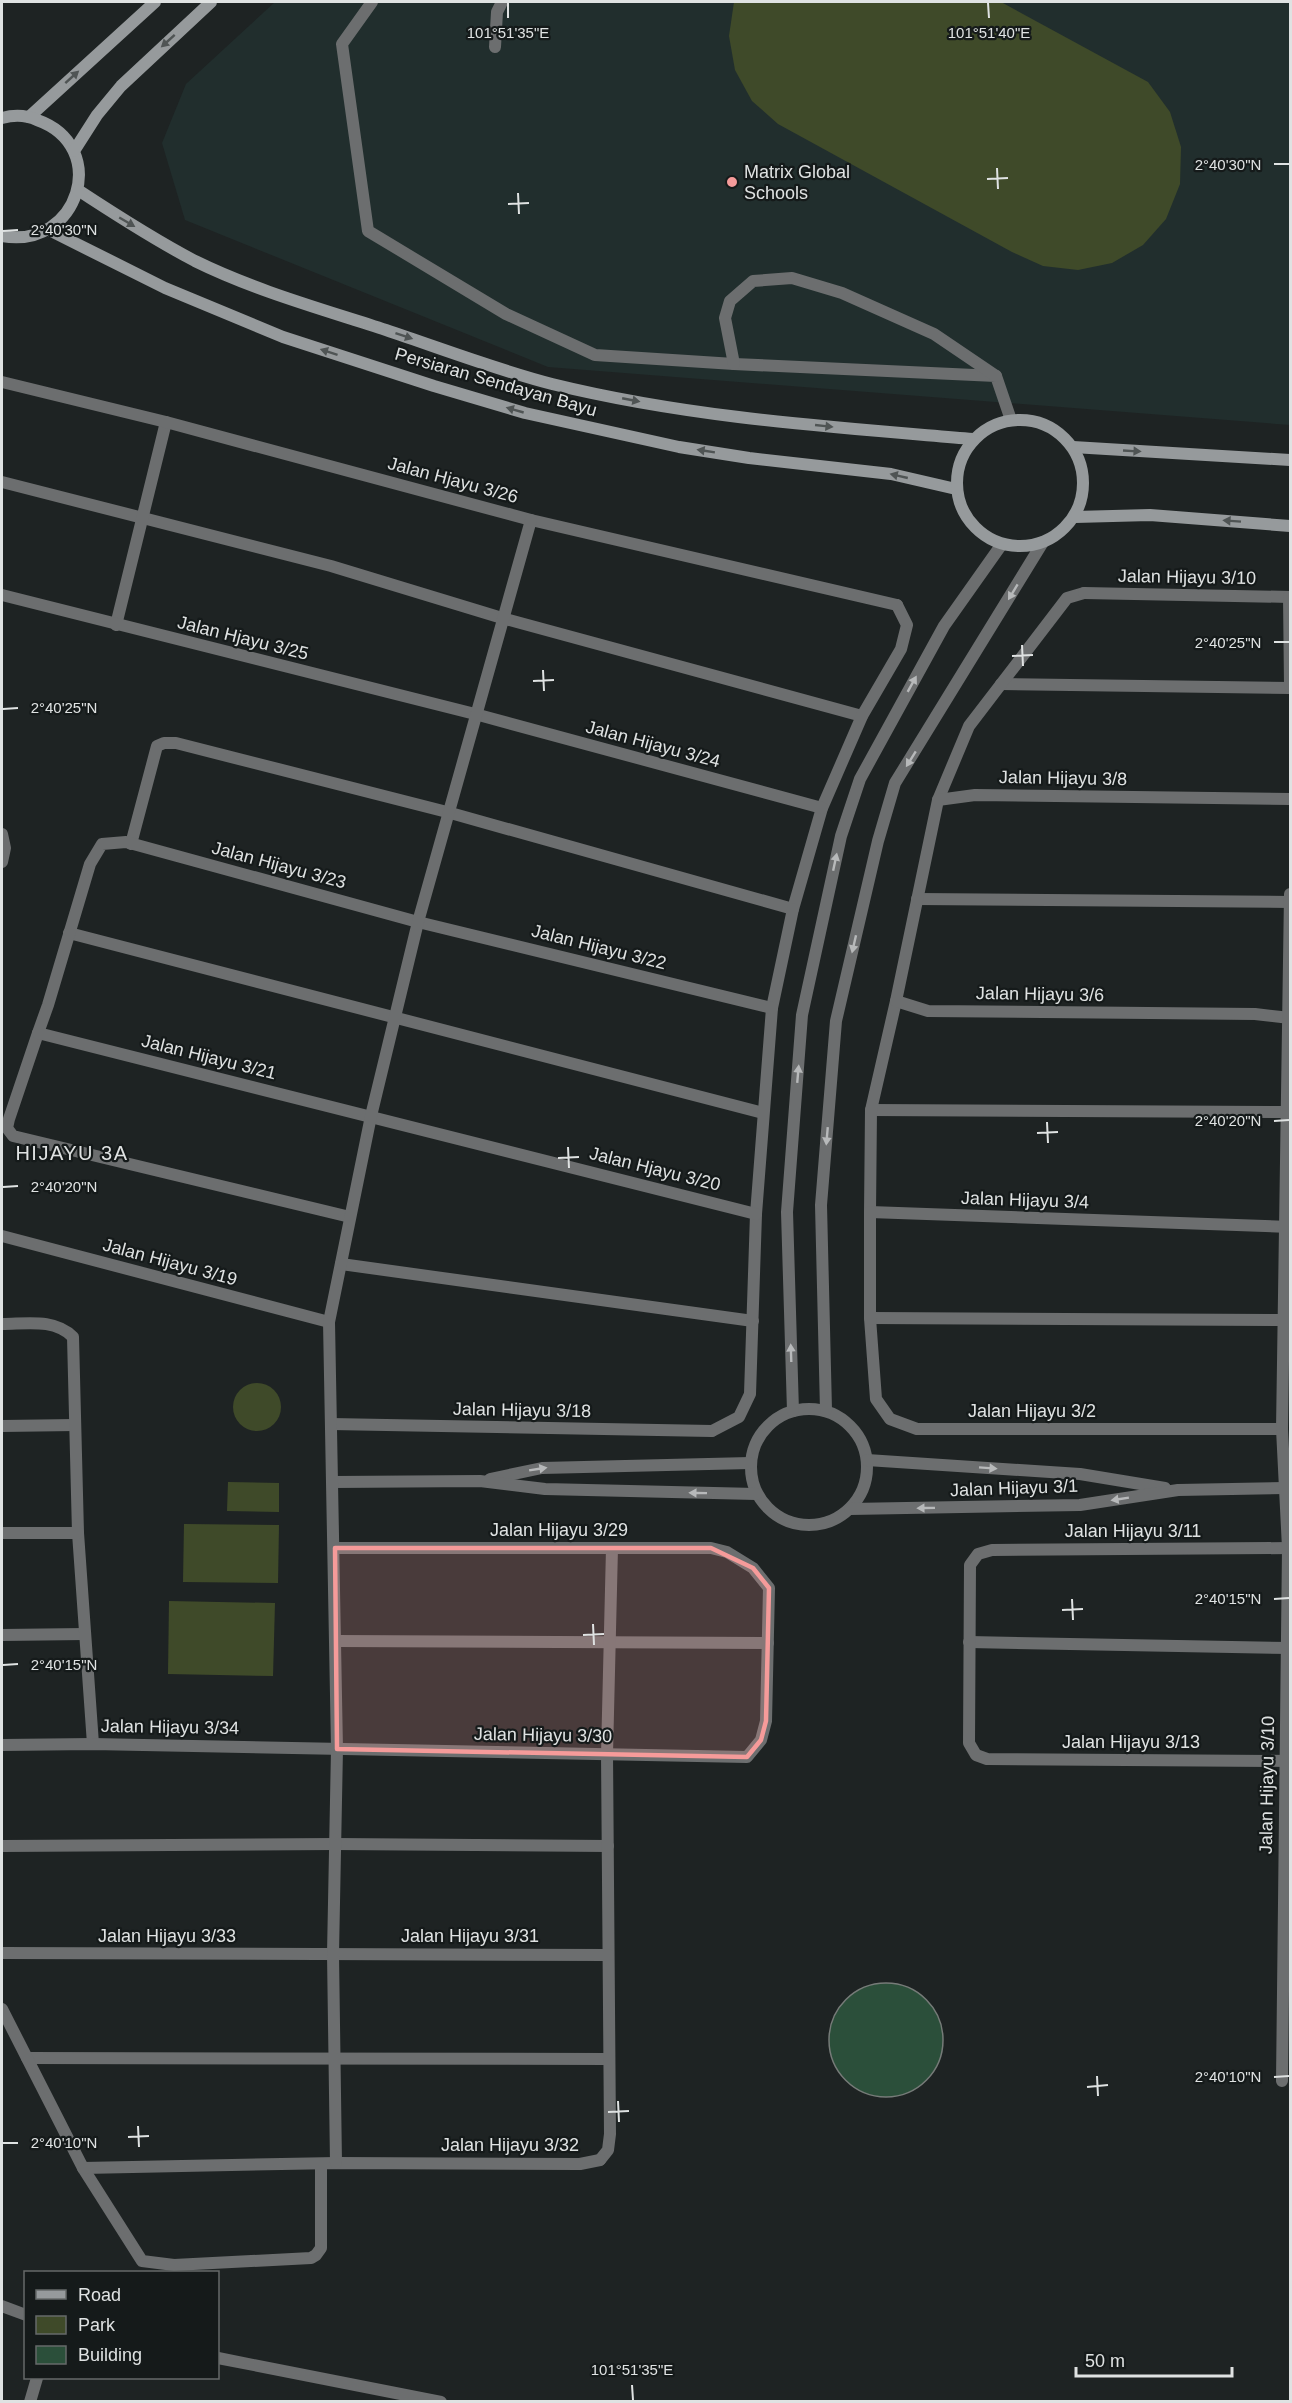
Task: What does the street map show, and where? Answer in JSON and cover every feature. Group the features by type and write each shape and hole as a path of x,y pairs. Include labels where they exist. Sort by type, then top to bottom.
{"street":[{"path":"29,117 156,2"},
{"path":"74,151 97,115 122,86 211,2"},
{"path":"372,2 342,44 368,231 506,314 595,355 996,376"},
{"path":"495,47 497,12 502,2"},
{"path":"2,118 29,117 48,123 63,135 74,151 79,170 78,190 67,213 49,230 32,236 15,238 2,236"},
{"name":"Persiaran Sendayan Bayu","path":"78,190 163,243 237,279 551,384 634,401 729,416 973,439"},
{"name":"Persiaran Sendayan Bayu","path":"49,230 165,288 284,337 490,403 679,447 749,458 891,474 956,489"},
{"path":"734,364 725,318 730,301 753,281 792,278 842,293 934,334 996,376 1011,420"},
{"name":"Jalan Hjayu 3/26","path":"2,382 166,422 531,520 897,605 907,625 901,649 862,716"},
{"path":"1011,420 1029,420 1046,425 1061,434 1073,447 1081,464 1084,482 1082,500 1075,517 1061,532 1043,542 1022,546 1002,544 984,536 970,523 961,507 956,489 957,471 963,454 973,439 984,430 1011,420"},
{"path":"116,625 144,520 166,422"},
{"path":"1073,447 1290,460"},
{"path":"2,482 331,566 502,618 862,716 822,808 793,909 772,1008 756,1214 753,1321 341,1264"},
{"path":"1075,517 1150,515 1290,526"},
{"path":"336,2163 333,1954 337,1749 329,1322 371,1116 418,922 447,812 531,520"},
{"path":"826,1410 821,1205 837,1021 878,841 895,783 1043,542"},
{"path":"793,1411 787,1212 802,1015 841,836 860,779 944,626 1002,544"},
{"name":"Jalan Hijayu 3/10","path":"1001,684 1067,598 1084,593 1290,597"},
{"name":"Jalan Hjayu 3/25","path":"2,595 475,714"},
{"path":"1284,1320 870,1318 870,1212 871,1110 938,800 969,726 1001,684 1290,687 1290,597"},
{"name":"Jalan Hijayu 3/24","path":"475,714 822,808"},
{"path":"131,844 158,746 164,743 176,743 447,812 793,909"},
{"name":"Jalan Hijayu 3/8","path":"938,800 975,795 1290,799"},
{"path":"2,834 5,848 2,862"},
{"name":"Jalan Hijayu 3/23","path":"69,933 90,864 102,844 131,844 418,922"},
{"name":"Jalan Hijayu 3/10","path":"1286,2081 1289,1548 1282,1429 1287,1226 1290,894"},
{"path":"917,899 1290,902"},
{"name":"Jalan Hijayu 3/22","path":"418,922 772,1008"},
{"path":"350,1217 13,1136 8,1128 9,1119 69,933 763,1113"},
{"name":"Jalan Hijayu 3/6","path":"896,1001 928,1011 1255,1014 1289,1018"},
{"name":"Jalan Hijayu 3/21","path":"38,1033 371,1116"},
{"path":"871,1110 1288,1112"},
{"name":"Jalan Hjayu 3/20","path":"371,1116 756,1214"},
{"name":"Jalan Hijayu 3/4","path":"870,1212 1287,1226"},
{"name":"Jalan Hijayu 3/19","path":"2,1236 329,1322"},
{"name":"Jalan Hijayu 3/2","path":"870,1318 876,1399 890,1419 917,1429 1282,1429"},
{"name":"Jalan Hijayu 3/18","path":"332,1424 712,1431 739,1417 750,1394 753,1321"},
{"path":"2,1324 54,1324 65,1329 73,1337 78,1533 93,1744"},
{"path":"826,1410 852,1427 862,1443 867,1460 867,1478 861,1494 850,1509 835,1520 817,1526 799,1525 781,1520 767,1509 756,1494 751,1479 750,1463 753,1448 762,1432 776,1419 793,1411 826,1410"},
{"path":"2,1426 75,1425"},
{"name":"Jalan Hijayu 3/1","path":"867,1460 1080,1474 1178,1490"},
{"path":"480,1481 542,1468 750,1463"},
{"path":"333,1482 480,1481 545,1489 756,1494"},
{"name":"Jalan Hijayu 3/1","path":"850,1509 1080,1505 1178,1490 1285,1488"},
{"path":"2,1533 78,1533"},
{"name":"Jalan Hijayu 3/29","path":"335,1548 711,1548 727,1552 753,1568 769,1588 768,1643"},
{"name":"Jalan Hijayu 3/32","path":"83,2168 336,2163 580,2164 600,2160 608,2150 610,2134 607,1754 612,1548"},
{"name":"Jalan Hijayu 3/11","path":"969,1642 970,1565 978,1554 992,1550 1289,1548"},
{"path":"2,1635 85,1634"},
{"path":"336,1641 768,1643"},
{"path":"969,1642 1289,1648"},
{"name":"Jalan Hijayu 3/13","path":"969,1642 969,1743 976,1755 987,1759 1288,1761"},
{"name":"Jalan Hijayu 3/30","path":"337,1749 747,1757 761,1740 766,1721 768,1643"},
{"name":"Jalan Hijayu 3/34","path":"2,1745 93,1744 337,1749"},
{"path":"2,1846 335,1844 608,1846"},
{"name":"Jalan Hijayu 3/33","path":"2,1953 333,1954"},
{"name":"Jalan Hijayu 3/31","path":"333,1954 608,1954"},
{"path":"2,2009 83,2168 142,2261 174,2265 316,2256 321,2248 321,2164"},
{"path":"27,2058 609,2059"},
{"path":"2,2306 24,2314"},
{"path":"219,2358 441,2402"},
{"path":"30,2402 37,2379"}],"highlighted area":[{"path":"335,1548 711,1548 753,1568 769,1588 766,1721 761,1740 747,1757 337,1749"}],"shaded area":[{"name":"Matrix Global Schools","path":"275,2 1290,2 1290,425 548,367 185,220 162,143 186,84"}],"green space":[{"path":"734,2 1001,2 1148,82 1170,112 1181,147 1180,184 1166,219 1143,245 1112,263 1078,270 1043,266 1012,252 778,124 752,101 735,70 729,36"},
{"path":"252,1383 262,1383 274,1390 281,1402 281,1412 274,1424 262,1431 252,1431 237,1420 233,1412 233,1402 244,1387"},
{"path":"228,1482 279,1483 279,1512 227,1511"},
{"path":"184,1524 279,1525 278,1583 183,1582"},
{"path":"169,1601 275,1603 273,1676 168,1674"}],"building":[{"path":"886,1983 908,1988 926,2000 938,2018 943,2040 938,2062 926,2080 908,2092 886,2097 864,2092 846,2080 834,2062 829,2040 834,2018 846,2000 864,1988"}],"place":[{"name":"Matrix Global Schools","path":"732,182"}],"district":[{"name":"HIJAYU 3A","path":"72,1153"}]}
